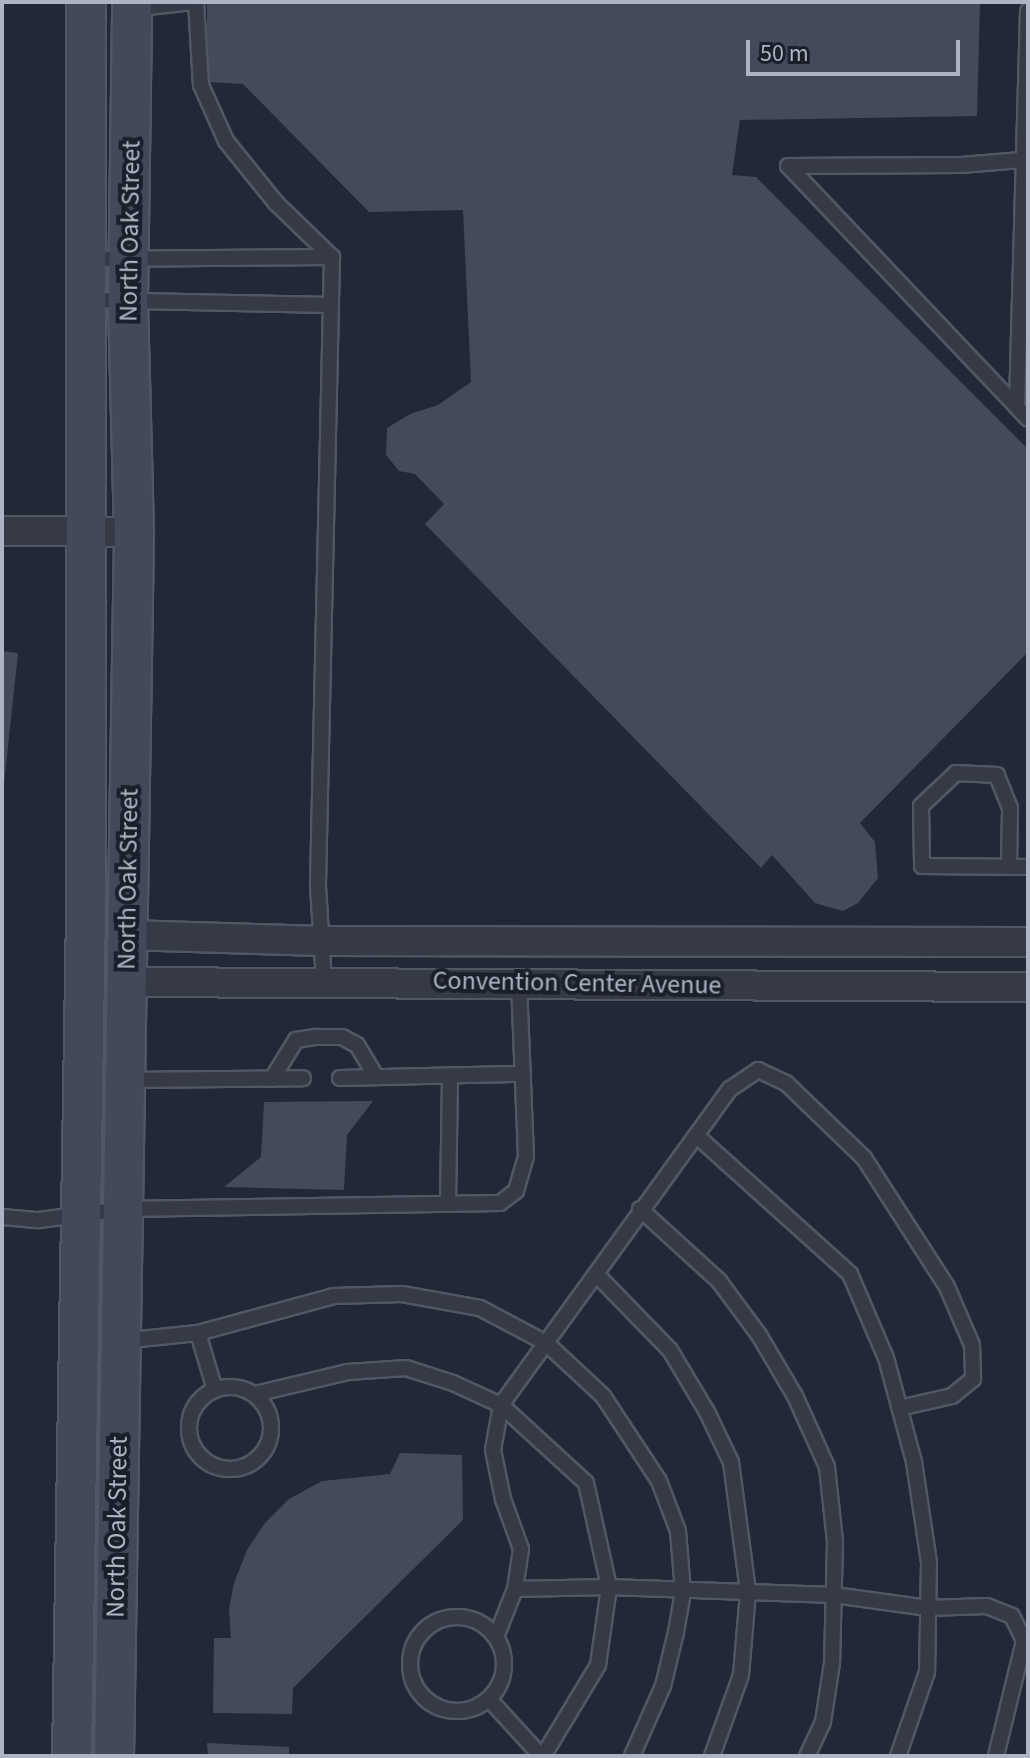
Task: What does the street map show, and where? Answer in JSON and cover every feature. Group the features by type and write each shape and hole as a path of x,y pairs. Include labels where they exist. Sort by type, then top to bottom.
{"main road":[{"name":"North Oak Street","path":"72,1756 78,1214 86,908 86,2"},
{"name":"North Oak Street","path":"114,1756 134,532 128,301 132,6"}],"street":[{"path":"2,531 134,532"},
{"name":"Convention Center Avenue","path":"127,935 321,941 1028,942"},
{"name":"Convention Center Avenue","path":"127,982 1028,987"}],"lane":[{"path":"132,6 194,2 201,85 226,141 276,203 332,257 318,886 324,981"},
{"path":"1017,407 1028,11"},
{"path":"1022,160 961,165 788,166 1028,419"},
{"path":"85,259 332,257"},
{"path":"85,300 331,305"},
{"path":"1009,866 1010,808 997,775 956,773 921,806 922,866 1028,867"},
{"path":"2,1217 39,1220 124,1209 500,1203 516,1191 526,1157 519,983"},
{"path":"272,1079 296,1040 316,1037 342,1037 357,1045 376,1077"},
{"path":"496,1637 515,1589 521,1549 503,1499 493,1450 501,1405 597,1275 640,1209 698,1137 730,1089 758,1070 786,1083 864,1158 947,1287 972,1345 973,1379 952,1396 899,1408"},
{"path":"340,1078 523,1074"},
{"path":"448,1204 450,1075"},
{"path":"125,1080 303,1078"},
{"path":"698,1137 850,1274 886,1358 914,1462 929,1562 927,1672 898,1756"},
{"path":"640,1209 719,1281 759,1335 795,1396 827,1467 835,1542 832,1663 823,1722 807,1756"},
{"path":"597,1275 670,1350 707,1412 731,1462 748,1592 741,1675 712,1756"},
{"path":"120,1341 198,1333 334,1296 402,1294 480,1308 546,1343 603,1396 659,1481 678,1531 683,1592 663,1686 632,1756"},
{"path":"198,1333 215,1390"},
{"path":"255,1394 270,1417 268,1443 251,1463 225,1468 201,1456 189,1433 195,1407 215,1390 229,1387 255,1394 348,1372 406,1368 453,1383 501,1405 586,1483 609,1587 598,1665 542,1756 489,1699"},
{"path":"515,1589 609,1587 834,1595 928,1608 987,1606 1012,1616 1024,1641 996,1756"},
{"path":"470,1618 496,1637 502,1649 503,1676 489,1699 459,1711 428,1702 417,1690 410,1658 424,1630 438,1620 470,1618"}],"building":[{"path":"207,2 980,2 977,116 740,120 732,175 756,177 1028,449 1028,652 860,823 875,842 878,878 858,903 843,911 815,903 772,855 761,868 425,524 444,504 415,474 399,471 386,455 387,428 410,414 438,405 471,382 463,210 369,212 243,84 207,82"},
{"path":"2,651 18,653 4,784 2,784"},
{"path":"373,1101 347,1135 344,1190 224,1187 261,1157 264,1102"},
{"path":"400,1453 462,1455 463,1520 293,1688 292,1714 213,1713 214,1638 231,1638 229,1609 234,1583 247,1550 265,1523 289,1499 322,1481 390,1474"},
{"path":"207,1743 289,1747 289,1756 208,1756"}]}
